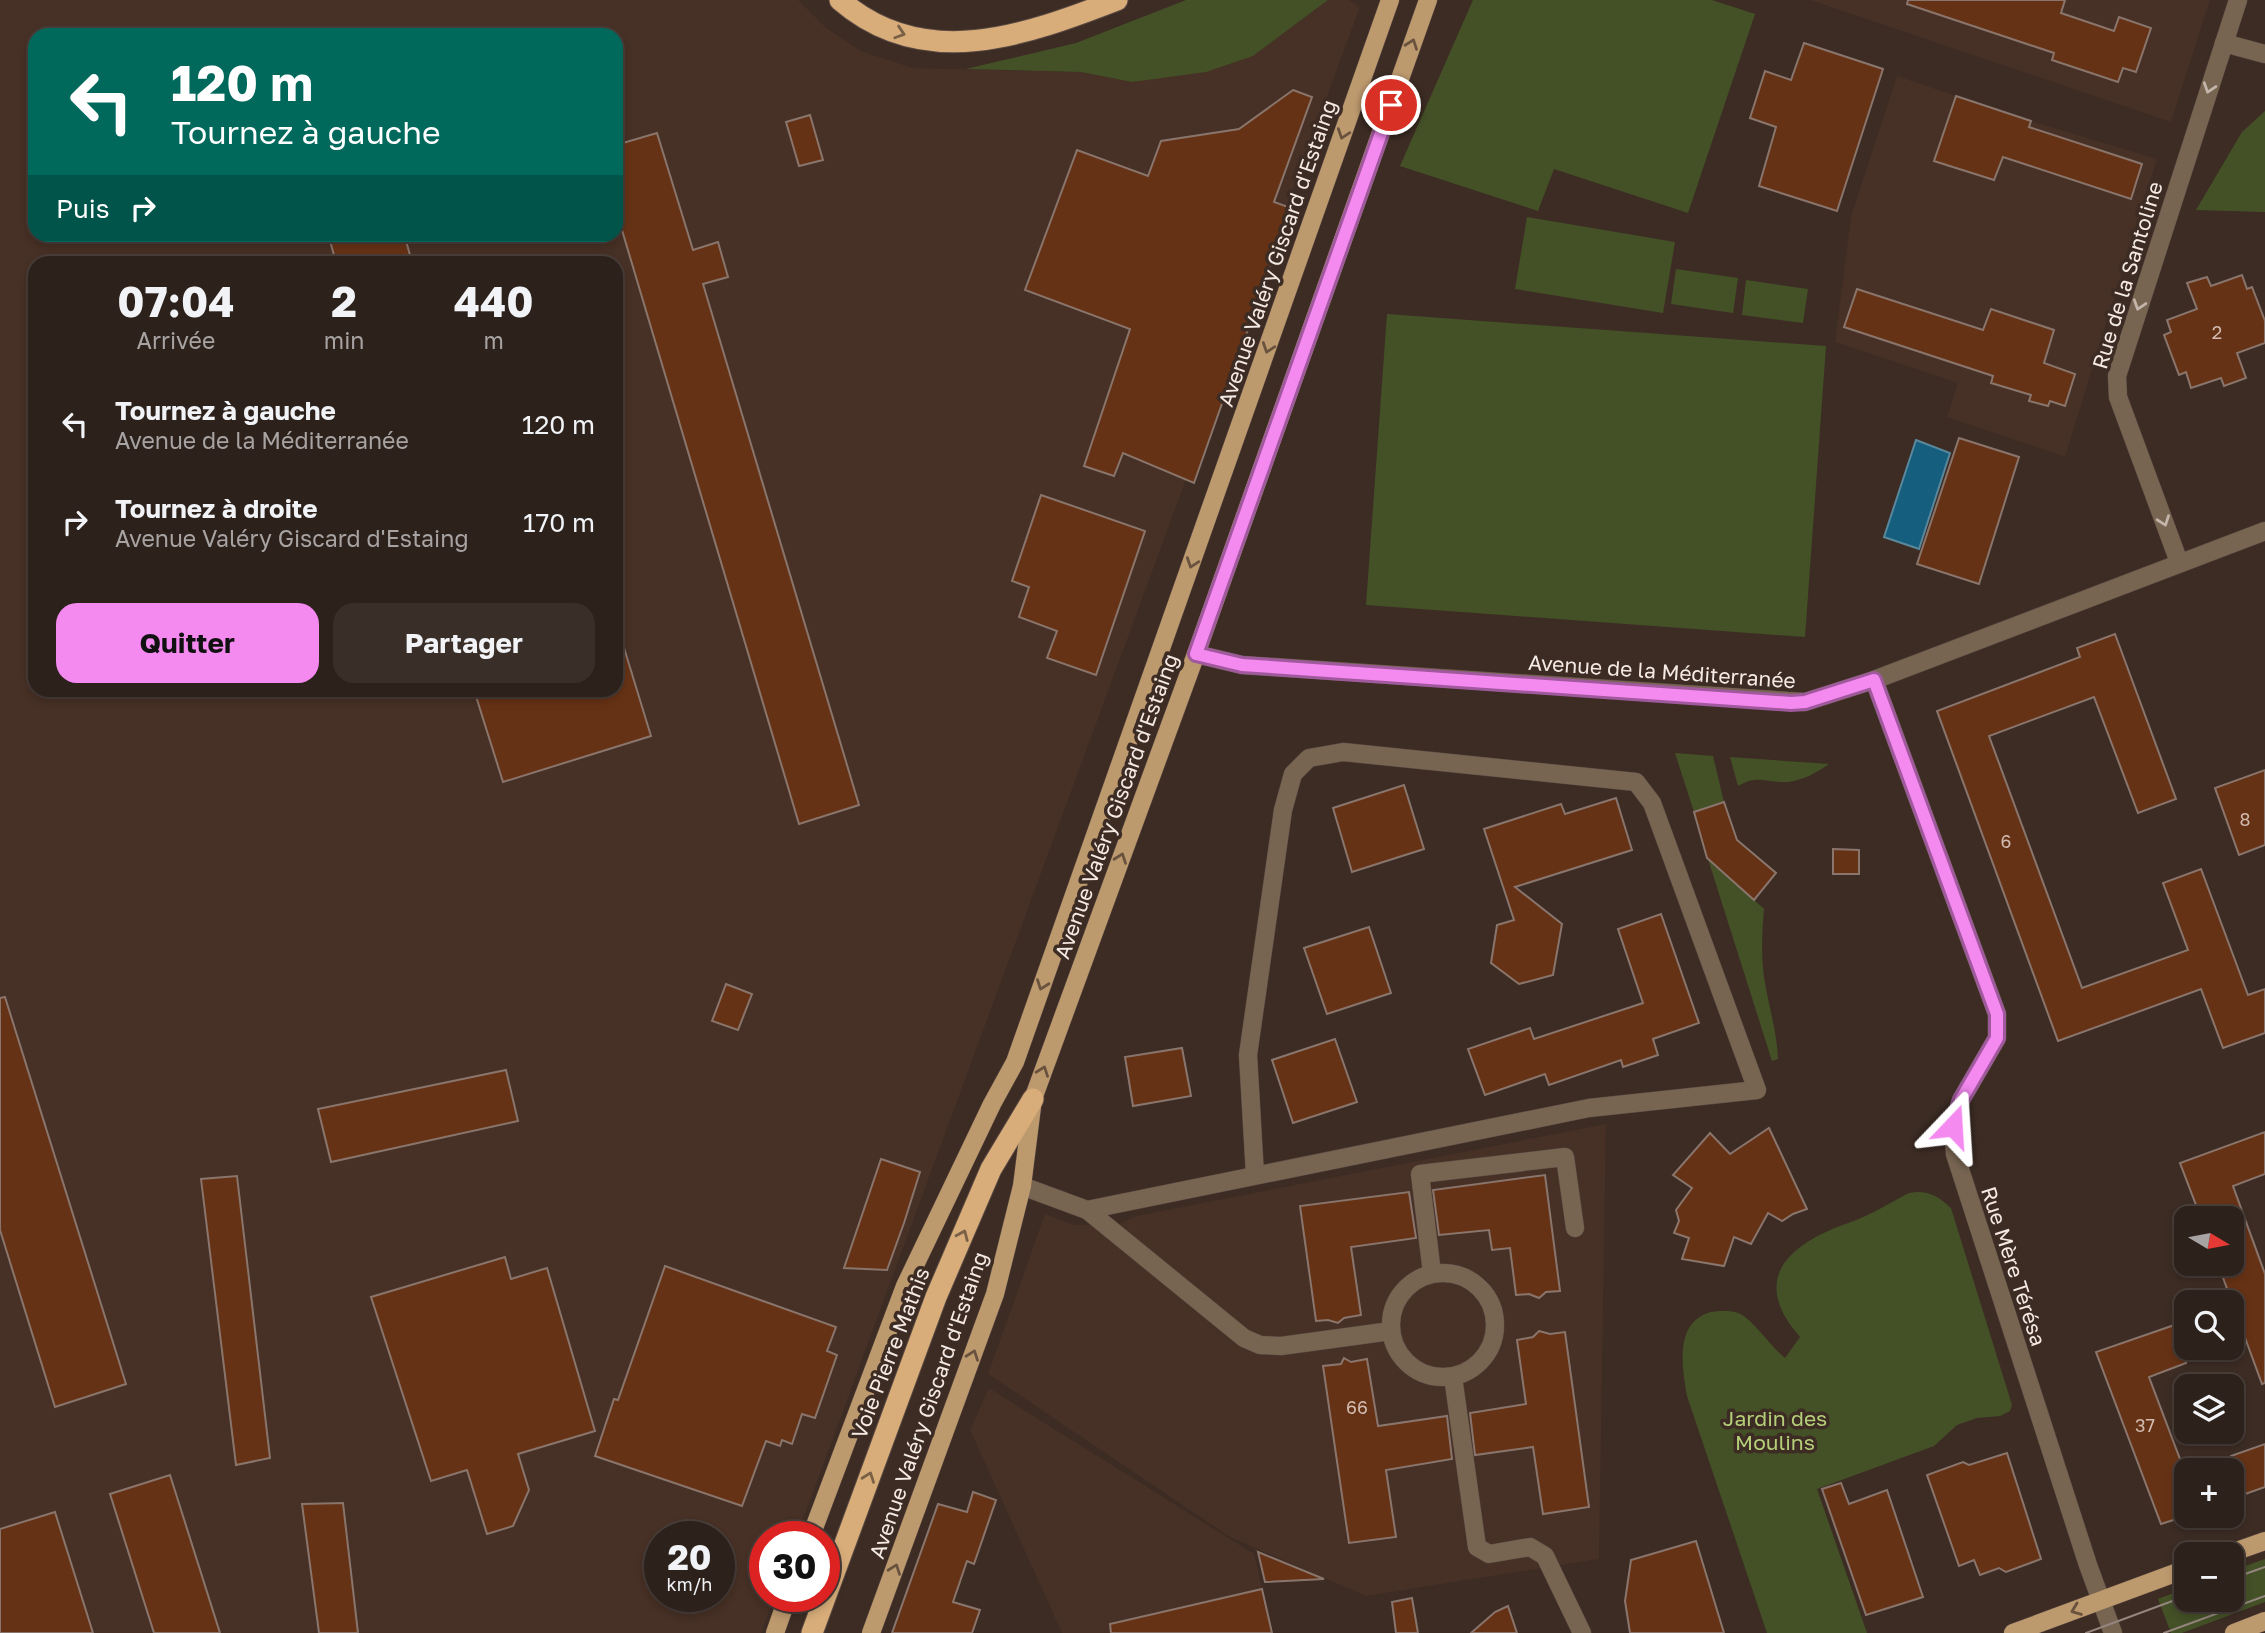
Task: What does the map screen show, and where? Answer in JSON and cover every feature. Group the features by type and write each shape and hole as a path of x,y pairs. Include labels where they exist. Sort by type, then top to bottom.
{"highway":[{"path":"840,0 891,31 919,39 955,42 1017,36 1117,0"},
{"name":"Voie Pierre Mathis","path":"812,1633 936,1297 991,1168 1033,1098"}],"main road":[{"name":"Avenue Valéry Giscard d'Estaing","path":"817,1521 905,1286 992,1104 1015,1062 1391,0"},
{"name":"Avenue Valéry Giscard d'Estaing","path":"871,1633 995,1294 1022,1186 1033,1098 1196,654 1428,0"},
{"path":"2244,1548 2265,1541"},
{"path":"2013,1633 2174,1573"},
{"path":"775,1633 782,1612"},
{"path":"2234,1633 2265,1621"}],"street":[{"name":"Rue de la Santoline","path":"2179,562 2118,397 2117,376 2238,0"},
{"path":"2224,43 2265,54"},
{"name":"Avenue de la Méditerranée","path":"1196,654 1242,665 1805,702 1874,680 2265,531"},
{"name":"Rue Mère Térésa","path":"1874,680 1997,1014 1997,1038 1961,1100 1953,1126 1955,1154 2113,1633"},
{"path":"1087,1210 1589,1108 1757,1090 1652,803 1636,782 1343,752 1309,758 1293,774 1283,810 1248,1055 1255,1175"},
{"path":"1432,1273 1420,1174 1564,1157 1575,1228"},
{"path":"1022,1186 1087,1210 1244,1338 1260,1345 1281,1346 1391,1331"},
{"path":"1432,1273 1457,1275 1479,1286 1489,1299 1495,1314 1491,1347 1482,1360 1469,1371 1453,1377 1436,1377 1419,1372 1405,1362 1395,1348 1391,1331 1391,1315 1396,1301 1412,1283 1432,1273"},
{"path":"1453,1377 1477,1548 1489,1554 1530,1547 1545,1556 1582,1633"}],"shaded area":[{"path":"0,0 798,0 825,27 861,51 913,68 1081,72 1132,82 1253,56 1328,0 1349,0 1360,7 803,1521 749,1521 749,1612 769,1612 761,1633 0,1633"},
{"path":"1810,0 2210,0 2171,122"},
{"path":"1897,76 2031,121 2157,159 2065,457 1947,417 1958,383 1835,342 1851,216"},
{"path":"1606,1124 1599,1559 1366,1596 1230,1537 988,1374 1045,1214 1074,1225 1119,1224 1136,1216"},
{"path":"989,1388 1254,1554 1273,1633 1062,1633 970,1430"}],"green space":[{"path":"1186,0 1328,0 1253,56 1206,72 1132,82 1081,72 966,69 1076,43"},
{"path":"1473,0 1712,0 1755,14 1688,213 1554,169 1538,211 1400,166"},
{"path":"2265,111 2265,212 2196,210 2242,132"},
{"path":"1527,217 1675,242 1663,313 1515,289"},
{"path":"1676,269 1738,278 1733,313 1671,304"},
{"path":"1746,280 1808,289 1803,323 1742,315"},
{"path":"1387,314 1826,346 1805,637 1366,605"},
{"path":"1675,753 1713,756 1724,802 1694,812"},
{"path":"1730,757 1829,764 1810,776 1794,781 1751,780 1738,786"},
{"path":"1708,859 1764,909 1763,968 1778,1059 1772,1061"},
{"name":"Jardin des Moulins","path":"1909,1193 1936,1196 1951,1208 2012,1405 2010,1411 2000,1416 1977,1418 1957,1425 1934,1446 1817,1489 1867,1633 1767,1633 1687,1396 1683,1372 1686,1335 1699,1317 1711,1312 1735,1312 1749,1320 1785,1358 1800,1337 1785,1316 1777,1297 1777,1280 1784,1264 1795,1251 1811,1240"},
{"path":"2265,1559 2265,1602 2244,1610 2244,1566"},
{"path":"2174,1593 2174,1612 2238,1612 2182,1633 2171,1633 2158,1599"}],"water":[{"path":"1916,440 1950,453 1919,549 1884,537"}],"building":[{"path":"1908,0 2065,0 2061,13 2114,31 2119,17 2151,28 2136,72 2123,68 2118,82 2052,60 2054,53 1907,4"},
{"path":"1804,43 1883,69 1837,211 1759,186 1776,127 1750,118 1765,71 1791,80"},
{"path":"1293,90 1312,97 1274,202 1291,208 1194,483 1123,453 1114,476 1084,466 1130,329 1025,290 1077,150 1148,176 1161,141 1239,129"},
{"path":"1956,96 2031,121 2029,127 2142,164 2131,199 2003,157 1994,180 1934,161"},
{"path":"810,115 823,160 799,166 786,122"},
{"path":"657,133 693,250 718,242 728,277 703,284 859,805 799,824 623,233 623,143"},
{"path":"330,242 406,242 410,256 334,256"},
{"path":"2242,275 2247,289 2252,287 2265,321 2265,343 2237,353 2246,378 2224,386 2221,378 2191,388 2186,372 2179,375 2164,335 2171,332 2167,320 2197,309 2187,283 2207,277 2211,286"},
{"path":"1857,289 1983,330 1991,309 2054,330 2044,363 2075,374 2065,406 2050,401 2048,406 2029,401 2031,395 1991,383 1993,376 1844,327"},
{"path":"1959,438 2019,457 1979,584 1917,564"},
{"path":"1041,495 1145,531 1096,675 1047,658 1057,631 1019,617 1029,587 1012,581"},
{"path":"2115,634 2176,799 2138,813 2094,697 1989,736 2082,988 2188,950 2163,883 2201,869 2248,995 2265,989 2265,1033 2223,1048 2201,989 2058,1041 1937,711 2080,657 2077,648"},
{"path":"623,645 651,736 503,782 476,697 623,697"},
{"path":"2265,770 2265,845 2239,855 2215,788"},
{"path":"1404,785 1424,849 1352,872 1333,808"},
{"path":"1616,798 1632,850 1515,887 1562,924 1553,975 1519,984 1491,963 1497,925 1514,920 1484,829 1561,804 1565,814"},
{"path":"1724,802 1737,840 1776,873 1754,900 1707,858 1694,812"},
{"path":"1833,849 1859,850 1859,874 1833,874"},
{"path":"1661,914 1699,1023 1653,1039 1658,1055 1623,1067 1621,1060 1549,1085 1545,1074 1485,1095 1468,1049 1530,1028 1534,1039 1643,1003 1618,929"},
{"path":"1369,927 1391,993 1327,1014 1304,948"},
{"path":"726,984 752,994 738,1030 712,1021"},
{"path":"5,997 126,1384 55,1407 0,1230 0,998"},
{"path":"1335,1039 1357,1102 1293,1123 1272,1060"},
{"path":"1182,1048 1191,1096 1133,1106 1125,1057"},
{"path":"506,1070 518,1121 331,1162 318,1109"},
{"path":"1769,1128 1807,1209 1782,1221 1768,1213 1751,1244 1734,1237 1724,1266 1682,1259 1689,1238 1674,1233 1679,1221 1676,1210 1692,1188 1673,1175 1710,1133 1730,1154"},
{"path":"2265,1132 2265,1174 2233,1186 2240,1206 2196,1206 2180,1163"},
{"path":"881,1159 920,1172 904,1223 887,1270 844,1268"},
{"path":"1545,1175 1560,1291 1546,1292 1539,1298 1529,1294 1516,1295 1510,1248 1492,1250 1489,1230 1439,1235 1433,1190"},
{"path":"237,1176 270,1458 236,1465 201,1179"},
{"path":"1409,1192 1416,1238 1351,1247 1361,1315 1344,1318 1338,1323 1316,1321 1300,1206"},
{"path":"2244,1216 2265,1274 2265,1383 2262,1384 2244,1335 2244,1290 2228,1290 2222,1276 2244,1276"},
{"path":"505,1257 511,1279 547,1268 595,1431 518,1454 529,1490 513,1526 487,1534 467,1470 431,1481 371,1297"},
{"path":"665,1266 836,1327 827,1351 837,1355 815,1418 802,1414 792,1444 782,1440 780,1446 766,1441 742,1506 595,1456 614,1399 618,1400"},
{"path":"2174,1325 2174,1360 2186,1360 2186,1363 2149,1377 2180,1458 2174,1458 2174,1520 2161,1524 2096,1352"},
{"path":"1539,1331 1550,1334 1565,1332 1589,1507 1543,1514 1533,1447 1475,1455 1470,1413 1526,1404 1517,1340 1533,1337"},
{"path":"1344,1358 1351,1362 1367,1359 1378,1426 1447,1416 1452,1459 1386,1470 1396,1537 1349,1543 1323,1366 1341,1364"},
{"path":"2265,1444 2265,1487 2244,1494 2244,1458 2231,1456"},
{"path":"2007,1453 2041,1559 2006,1572 1999,1568 1980,1575 1974,1560 1959,1566 1927,1475 1963,1462 1969,1465"},
{"path":"170,1475 220,1633 154,1633 110,1494"},
{"path":"1841,1483 1849,1504 1887,1490 1923,1597 1866,1615 1822,1489"},
{"path":"973,1492 996,1500 974,1564 967,1561 953,1602 980,1610 972,1633 892,1633 938,1504 967,1512"},
{"path":"343,1503 358,1633 319,1633 302,1504"},
{"path":"55,1512 93,1633 0,1633 0,1529"},
{"path":"1696,1541 1724,1633 1630,1633 1625,1601 1631,1560"},
{"path":"1258,1552 1324,1579 1265,1582"},
{"path":"1262,1589 1272,1633 1111,1633 1110,1624"},
{"path":"1412,1598 1418,1633 1396,1633 1392,1602"},
{"path":"1508,1606 1517,1633 1471,1633 1495,1612"}],"tram line":[{"path":"2244,1574 2265,1567"},
{"path":"2164,1633 2265,1596"},
{"path":"2086,1633 2174,1600"}],"route":[{"path":"1391,105 1196,654 1242,665 1791,703 1805,702 1874,680 1997,1014 1997,1038 1961,1100 1953,1126"}]}
